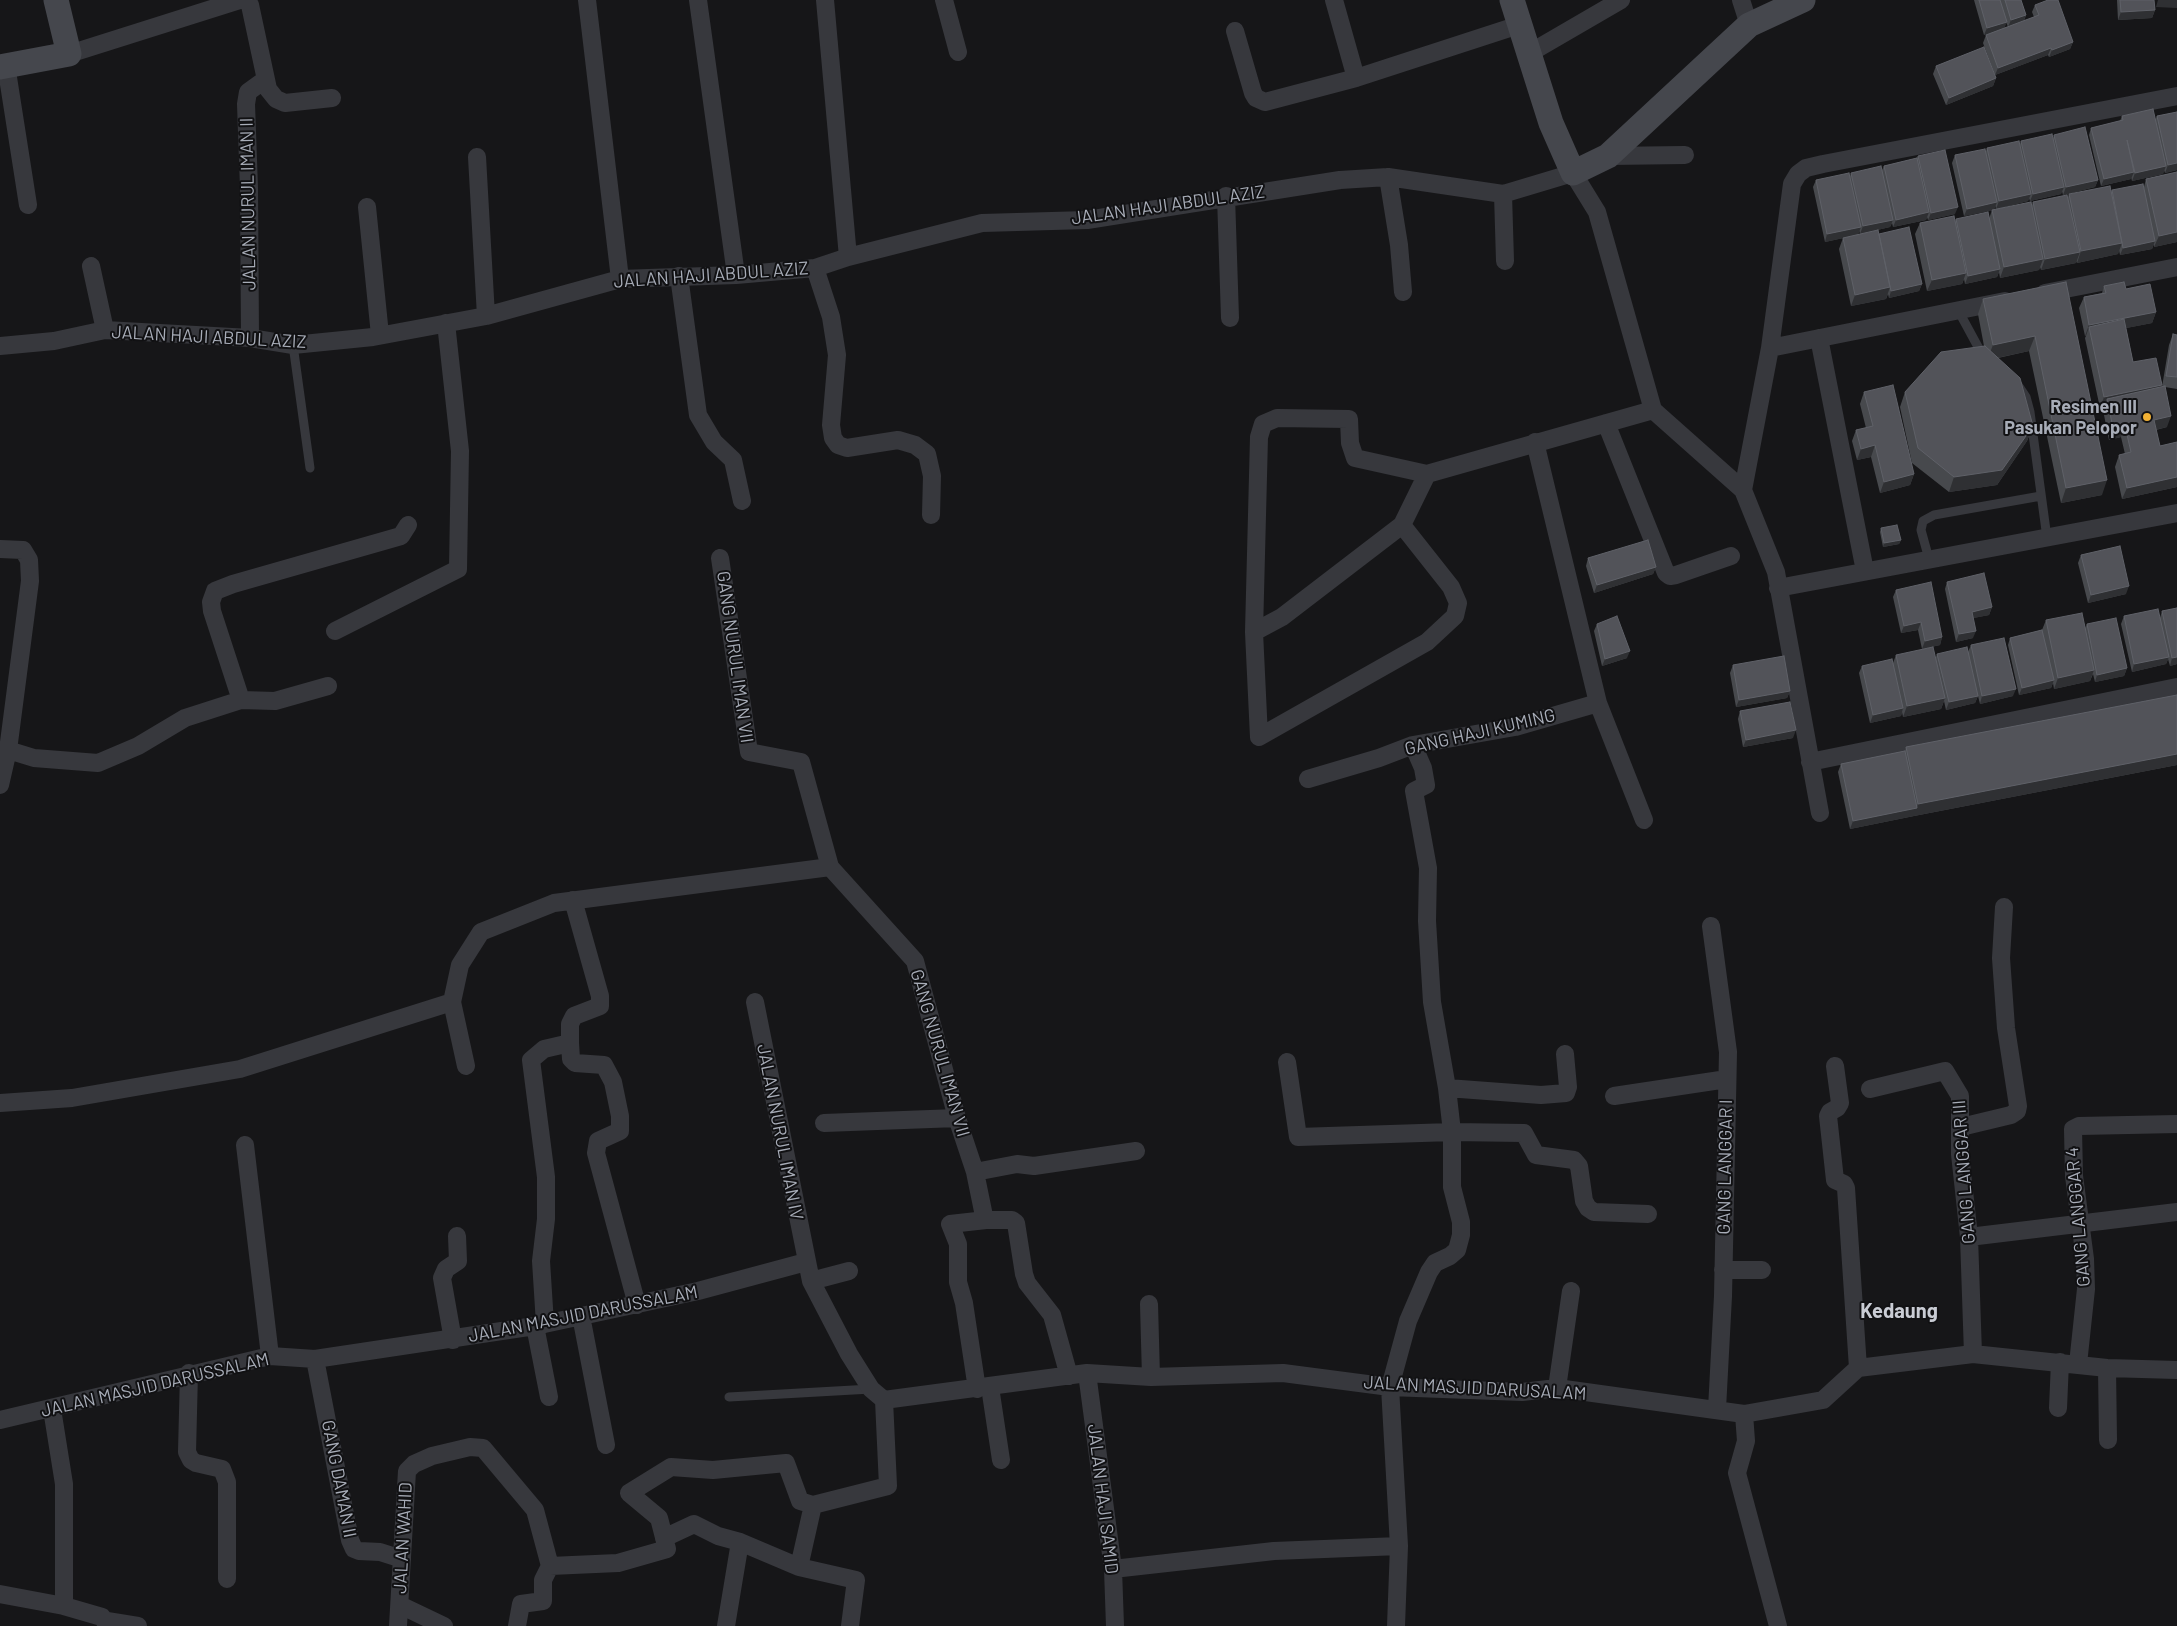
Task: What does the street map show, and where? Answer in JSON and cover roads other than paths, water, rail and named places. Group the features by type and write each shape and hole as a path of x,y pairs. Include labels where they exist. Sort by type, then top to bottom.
{"street":[{"path":"56,0 69,54"},
{"path":"28,205 3,66 69,54 240,0"},
{"path":"244,0 250,4 268,89 276,99 285,103 332,98"},
{"path":"587,0 620,279"},
{"path":"698,0 736,275"},
{"path":"825,0 848,257"},
{"path":"944,0 958,52"},
{"path":"1334,0 1356,78"},
{"path":"1512,0 1551,123 1573,173 1597,212 1653,410 1742,490 1776,572 1820,813"},
{"path":"1528,54 1622,0"},
{"path":"1741,0 1749,25"},
{"path":"1573,173 1608,156 1749,25 1803,0"},
{"path":"1235,31 1253,93 1262,101 1270,101 1356,78 1520,25"},
{"name":"JALAN NURUL IMAN II","path":"250,338 249,188 246,104 248,92 266,79"},
{"path":"1742,490 1770,348 1792,184 1798,174 1806,168 2177,96"},
{"path":"1608,156 1685,155"},
{"path":"476,157 486,316"},
{"name":"JALAN HAJI ABDUL AZIZ","path":"0,346 54,341 106,330 250,338 293,345 380,335 486,316 620,279 736,275 815,268 848,257 982,224 1087,220 1226,196 1340,180 1388,177 1503,194 1573,173"},
{"path":"1388,177 1399,244 1404,292"},
{"path":"1503,194 1505,261"},
{"path":"1226,196 1230,318"},
{"path":"367,207 380,335"},
{"path":"91,266 106,330"},
{"path":"1770,348 2177,267"},
{"path":"815,268 831,317 837,355 831,425 833,438 838,445 847,448 898,440 916,445 927,454 932,476 930,515"},
{"path":"679,276 698,415 714,442 733,460 742,501"},
{"path":"335,631 458,569 460,451 446,323"},
{"path":"1819,338 1865,571"},
{"path":"1402,525 1451,586 1458,603 1455,616 1427,642 1259,736 1254,632 1259,437 1263,424 1277,418 1349,419 1350,443 1355,458 1427,474 1653,410"},
{"path":"1606,423 1666,572 1670,576 1676,575 1731,556"},
{"path":"1535,442 1598,703 1644,820"},
{"path":"1254,632 1282,617 1402,525 1427,474"},
{"path":"1778,588 2177,513"},
{"path":"241,700 212,611 211,602 215,591 233,584 401,536 408,525"},
{"path":"0,549 23,550 29,560 30,574 8,750 0,784"},
{"name":"GANG NURUL IMAN VII","path":"720,558 749,752 801,762 830,867 915,961 956,1118 975,1172 986,1220"},
{"path":"8,750 34,758 98,763 138,746 185,718 241,700 274,701 328,686"},
{"path":"1810,762 2177,687"},
{"name":"GANG HAJI KUMING","path":"1308,779 1414,745 1515,727 1598,703"},
{"path":"1396,1626 1399,1546 1390,1387 1408,1321 1428,1272 1435,1263 1450,1256 1457,1250 1462,1235 1461,1222 1452,1187 1452,1132 1447,1088 1432,1002 1427,921 1428,868 1414,791 1426,786 1423,768 1414,745"},
{"path":"466,1066 452,1002 460,965 481,932 554,903 830,867"},
{"path":"573,900 600,996 600,1006 574,1016 570,1024 570,1059 575,1063 604,1065 613,1082 620,1116 620,1131 598,1141 596,1152 637,1305"},
{"path":"1961,1127 2011,1115 2017,1111 2018,1106 2006,1028 2002,968 2004,907"},
{"name":"GANG LANGGAR I","path":"1711,926 1728,1052 1723,1270 1717,1409"},
{"path":"0,1103 72,1098 240,1069 452,1002"},
{"name":"JALAN NURUL IMAN IV","path":"755,1002 806,1262"},
{"path":"549,1397 540,1325 542,1261 546,1219 546,1177 531,1060 544,1049 570,1043"},
{"path":"1447,1088 1541,1094 1566,1093 1568,1087 1565,1054"},
{"path":"1287,1062 1298,1137 1452,1132 1524,1134 1536,1155 1574,1160 1579,1166 1584,1201 1588,1208 1594,1212 1648,1214"},
{"path":"1835,1066 1840,1104 1828,1116 1835,1180 1844,1184 1846,1188 1858,1368 1973,1354 2107,1368 2177,1370"},
{"name":"GANG LANGGAR III","path":"1870,1089 1945,1072 1960,1096 1960,1154 1969,1237 1973,1354"},
{"path":"1614,1096 1727,1079"},
{"path":"824,1122 956,1118"},
{"name":"GANG LANGGAR 4","path":"2078,1364 2086,1289 2085,1259 2074,1176 2072,1129 2079,1126 2177,1124"},
{"path":"245,1145 270,1356"},
{"path":"975,1172 1017,1164 1034,1166 1136,1151"},
{"path":"1969,1237 2081,1222 2177,1212"},
{"path":"1001,1460 958,1282 958,1244 950,1224 986,1220 1012,1220 1016,1223 1027,1283 1052,1315 1069,1376"},
{"path":"453,1340 442,1278 446,1269 458,1262 457,1236"},
{"path":"517,1626 522,1604 544,1601 543,1580 550,1566 618,1563 667,1550 658,1518 629,1492 671,1468 713,1470 786,1463 800,1501 813,1506 888,1486 878,1394 849,1354 811,1281 806,1262"},
{"name":"JALAN MASJID DARUSSALAM","path":"0,1420 52,1409 189,1373 270,1356 315,1359 453,1340 540,1325 698,1291 806,1262"},
{"path":"1723,1270 1762,1270"},
{"path":"811,1281 849,1271"},
{"path":"1557,1388 1571,1291"},
{"path":"1149,1304 1151,1378"},
{"path":"581,1316 606,1445"},
{"name":"GANG DAMAN II","path":"315,1359 350,1540 354,1548 359,1551 380,1552 402,1559"},
{"path":"2058,1408 2060,1362"},
{"name":"JALAN MASJID DARUSALAM","path":"1087,1373 1151,1378 1284,1373 1390,1387 1522,1392 1557,1388 1744,1414 1823,1400 1858,1368"},
{"path":"2107,1368 2108,1440"},
{"path":"189,1373 187,1452 191,1460 196,1463 222,1469 227,1482 227,1579"},
{"path":"878,1394 983,1388 1087,1373"},
{"name":"JALAN HAJI SAMID","path":"1087,1373 1113,1569 1114,1626"},
{"path":"52,1409 64,1484 64,1606"},
{"path":"1744,1414 1746,1441 1736,1473 1778,1626"},
{"name":"JALAN WAHID","path":"398,1626 407,1471 414,1464 432,1456 470,1447 483,1448 535,1510 550,1566"},
{"path":"799,1567 813,1506"},
{"path":"664,1538 694,1524 718,1536 740,1542 799,1567 856,1580 850,1626"},
{"path":"726,1626 740,1542"},
{"path":"1113,1569 1274,1551 1399,1546"},
{"path":"0,1594 64,1606 102,1617 107,1623 138,1626"},
{"path":"400,1605 444,1626"}],"lane":[{"path":"1958,310 1986,360 1992,365"},
{"path":"293,345 310,468"},
{"path":"2012,381 2019,386 2026,397 2047,538"},
{"path":"1929,559 1921,530 1923,520 1934,515 2041,496"},
{"path":"729,1397 878,1394"}],"place":[{"name":"Resimen III Pasukan Pelopor","path":"2147,417"}],"district":[{"name":"Kedaung","path":"1899,1311"}]}
